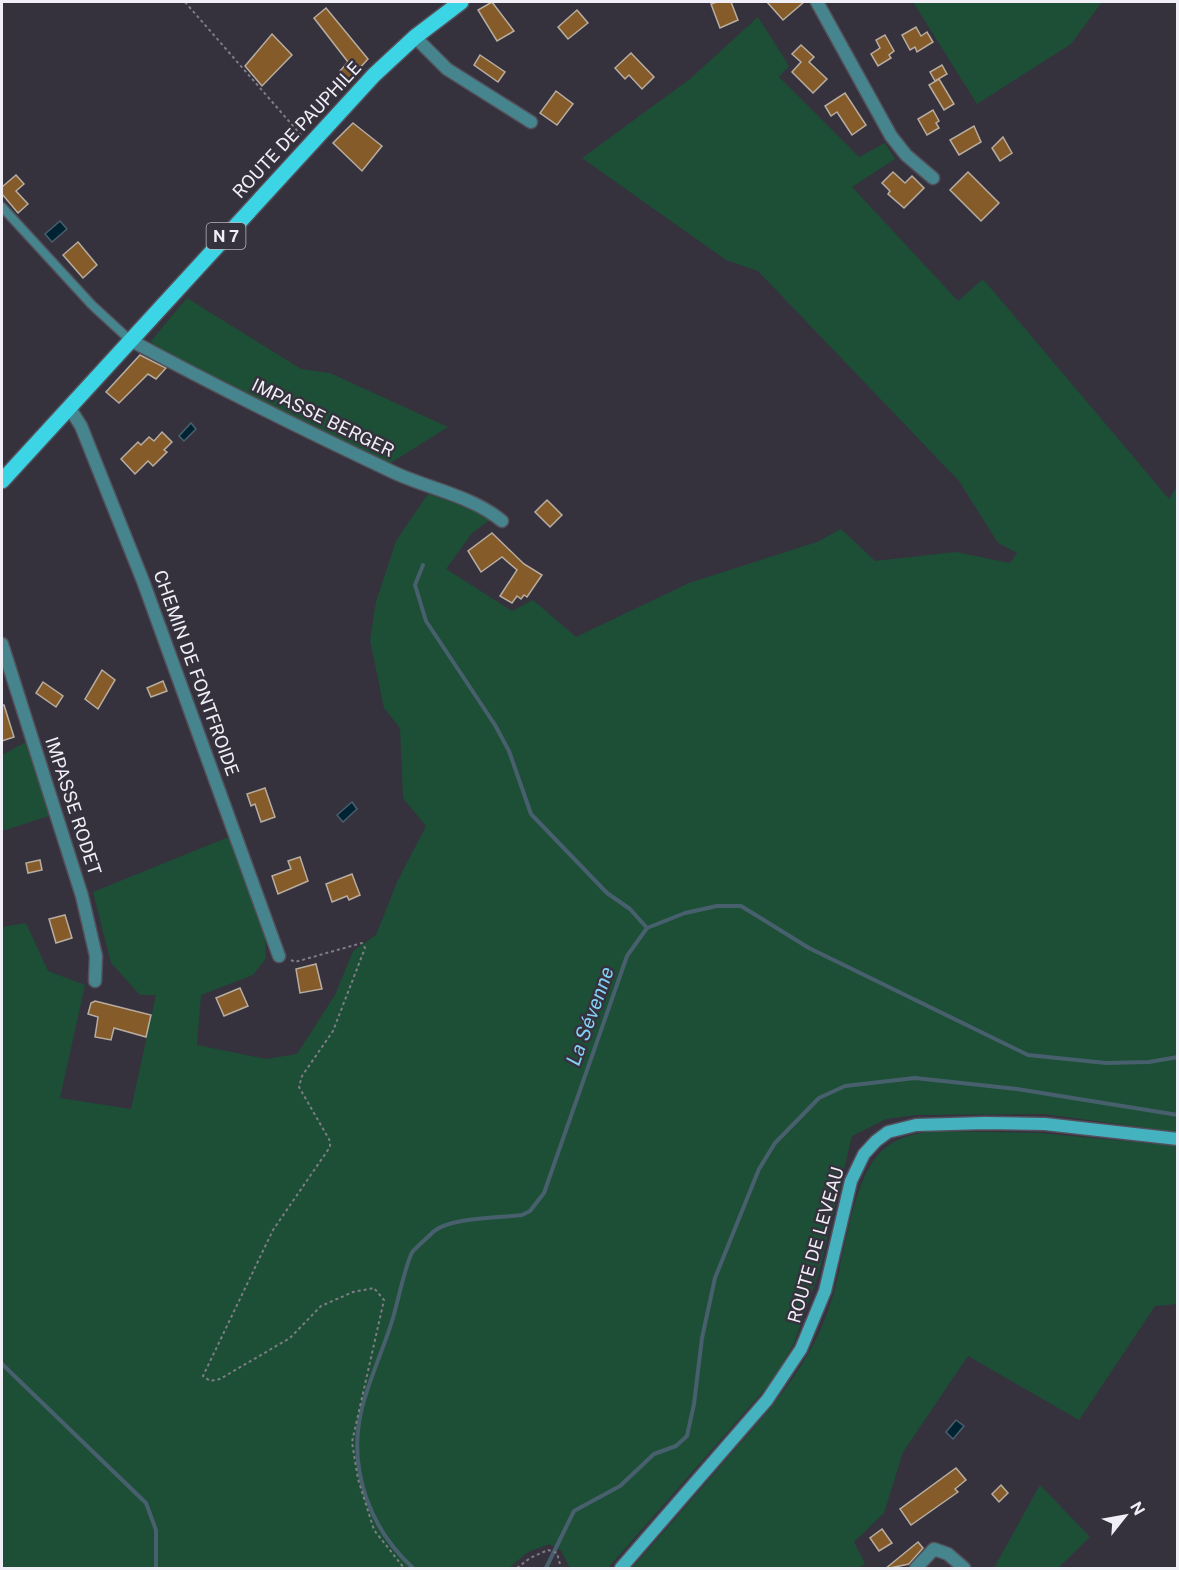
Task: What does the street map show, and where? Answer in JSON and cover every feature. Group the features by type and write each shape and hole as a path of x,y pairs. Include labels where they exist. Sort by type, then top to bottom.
{"main road":[{"name":"ROUTE DE PAUPHILE","path":"2,481 374,75 415,37 461,2"}],"street":[{"path":"817,2 891,136 906,156 933,178"},
{"path":"415,37 447,69 531,122"},
{"name":"IMPASSE BERGER","path":"130,340 189,372 353,453 428,487 488,509 502,521"},
{"name":"CHEMIN DE FONTFROIDE","path":"69,408 81,426 143,581 279,956"},
{"name":"IMPASSE RODET","path":"2,644 82,896 96,957 95,981"},
{"name":"ROUTE DE LEVEAU","path":"621,1569 767,1400 801,1349 825,1291 851,1181 864,1154 876,1141 888,1132 915,1125 985,1123 1045,1124 1178,1139"},
{"path":"916,1569 934,1550 943,1551 964,1569"}],"lane":[{"path":"2,207 92,305 130,340"}],"path":[{"path":"185,2 290,124 310,143"},
{"path":"279,956 295,962 362,943 365,948 333,1031 302,1076 299,1087 330,1141 330,1147 273,1230 203,1376 210,1381 220,1379 290,1338 302,1329 321,1306 354,1292 374,1288 384,1300 352,1442 358,1479 374,1530 404,1569"},
{"path":"517,1569 530,1558 548,1550 557,1553 561,1569"}],"green space":[{"path":"913,2 1102,2 1071,44 977,104"},
{"path":"758,17 789,66 779,77 859,157 885,143 895,159 852,187 958,301 983,279 1169,499 1177,486 1177,1132 1044,1114 916,1115 886,1119 852,1136 819,1272 794,1343 773,1380 608,1568 570,1568 561,1550 549,1544 528,1552 509,1568 2,1568 2,927 26,923 48,971 85,985 60,1098 131,1109 156,995 140,995 111,963 93,892 231,836 265,936 266,958 253,975 201,995 197,1045 266,1059 297,1054 335,995 353,951 376,935 397,882 426,826 403,798 400,728 384,708 370,640 376,602 396,541 428,494 477,510 491,519 472,533 446,569 512,611 533,600 576,637 689,583 817,542 841,529 875,561 956,552 1010,563 1017,553 998,543 959,481 758,271 726,260 582,158 690,79"},
{"path":"187,298 301,369 330,373 448,427 389,464 197,370 157,348 151,341"},
{"path":"28,741 49,816 2,831 2,755"},
{"path":"931,1131 1040,1133 1177,1146 1177,1304 1155,1306 1079,1420 968,1356 903,1452 884,1513 854,1542 865,1564 858,1568 632,1568 771,1408 811,1349 830,1305 856,1199 873,1161 895,1141"},
{"path":"1040,1485 1090,1537 1058,1568 994,1568"}],"water":[{"path":"60,221 67,229 52,242 45,234"},
{"path":"191,423 196,429 184,441 179,436"},
{"path":"352,802 357,809 343,822 337,815"},
{"path":"956,1420 964,1426 953,1439 946,1432"}],"building":[{"path":"492,2 514,31 497,41 478,10"},
{"path":"731,2 738,20 720,28 711,4"},
{"path":"767,2 804,2 783,20"},
{"path":"326,8 368,59 349,80 340,71 348,62 314,18"},
{"path":"577,10 588,23 568,39 558,27"},
{"path":"916,27 921,36 927,32 933,42 917,52 915,47 910,50 902,35"},
{"path":"272,34 292,55 262,86 245,66"},
{"path":"885,35 894,51 889,55 891,58 878,66 871,54 880,48 876,40"},
{"path":"801,45 814,57 809,62 827,79 813,93 792,72 801,62 792,54"},
{"path":"631,53 654,77 642,89 629,75 625,79 615,68"},
{"path":"480,55 505,72 498,82 474,65"},
{"path":"942,65 947,74 935,81 930,72"},
{"path":"939,79 954,104 944,110 929,85"},
{"path":"556,91 573,104 557,125 540,113"},
{"path":"845,93 866,125 852,135 837,112 831,116 825,106"},
{"path":"933,110 939,121 936,123 939,128 927,135 918,119"},
{"path":"353,123 382,146 362,171 333,143"},
{"path":"974,126 981,142 959,155 950,140"},
{"path":"1003,137 1012,153 1000,161 992,148"},
{"path":"893,172 905,183 912,176 924,188 904,208 888,194 890,191 882,183"},
{"path":"968,172 999,203 981,221 950,190"},
{"path":"16,175 24,184 16,191 28,204 18,213 2,194 2,187"},
{"path":"78,242 97,265 83,278 63,255"},
{"path":"140,355 166,368 156,379 148,374 119,403 106,392"},
{"path":"162,432 172,442 164,450 167,452 153,466 148,461 135,474 121,459 138,442 141,445 149,437 154,441"},
{"path":"547,500 562,515 550,527 535,512"},
{"path":"492,533 524,564 542,575 527,597 524,595 521,599 517,596 512,603 500,596 517,570 502,557 481,572 468,551"},
{"path":"102,670 115,680 98,709 85,699"},
{"path":"163,681 167,691 151,697 147,688"},
{"path":"43,682 63,696 56,707 36,693"},
{"path":"2,705 4,705 14,737 2,741"},
{"path":"265,788 275,817 261,822 255,804 251,806 247,794"},
{"path":"300,857 308,881 278,894 272,876 291,869 288,861"},
{"path":"40,860 42,870 28,873 26,863"},
{"path":"352,874 360,895 349,900 347,896 332,902 326,884"},
{"path":"65,915 72,938 56,943 49,919"},
{"path":"316,964 322,989 300,993 296,969"},
{"path":"240,988 248,1006 224,1016 216,998"},
{"path":"95,1001 151,1015 146,1037 114,1028 111,1040 95,1037 98,1017 88,1014 91,1003"},
{"path":"956,1468 966,1480 955,1489 958,1492 911,1525 900,1509"},
{"path":"1001,1485 1008,1493 999,1502 992,1494"},
{"path":"882,1529 892,1543 879,1551 870,1538"},
{"path":"918,1542 923,1548 909,1564 885,1569"}],"waterway":[{"path":"423,565 415,585 426,621 495,725 509,751 531,814 607,893 630,909 647,928"},
{"name":"La Sévenne","path":"413,1568 398,1552 374,1517 360,1477 358,1455 358,1434 364,1400 392,1321 410,1256 418,1246 441,1227 475,1219 522,1215 530,1211 544,1193 627,956 647,928 685,913 717,906 741,906 809,948 1028,1055 1106,1063 1149,1062 1178,1057"},
{"path":"546,1568 574,1511 620,1486 654,1454 676,1446 687,1436 694,1404 702,1338 715,1278 759,1169 775,1143 819,1098 845,1086 915,1078 1017,1089 1178,1115"},
{"path":"2,1364 146,1503 156,1530 156,1568"}]}
